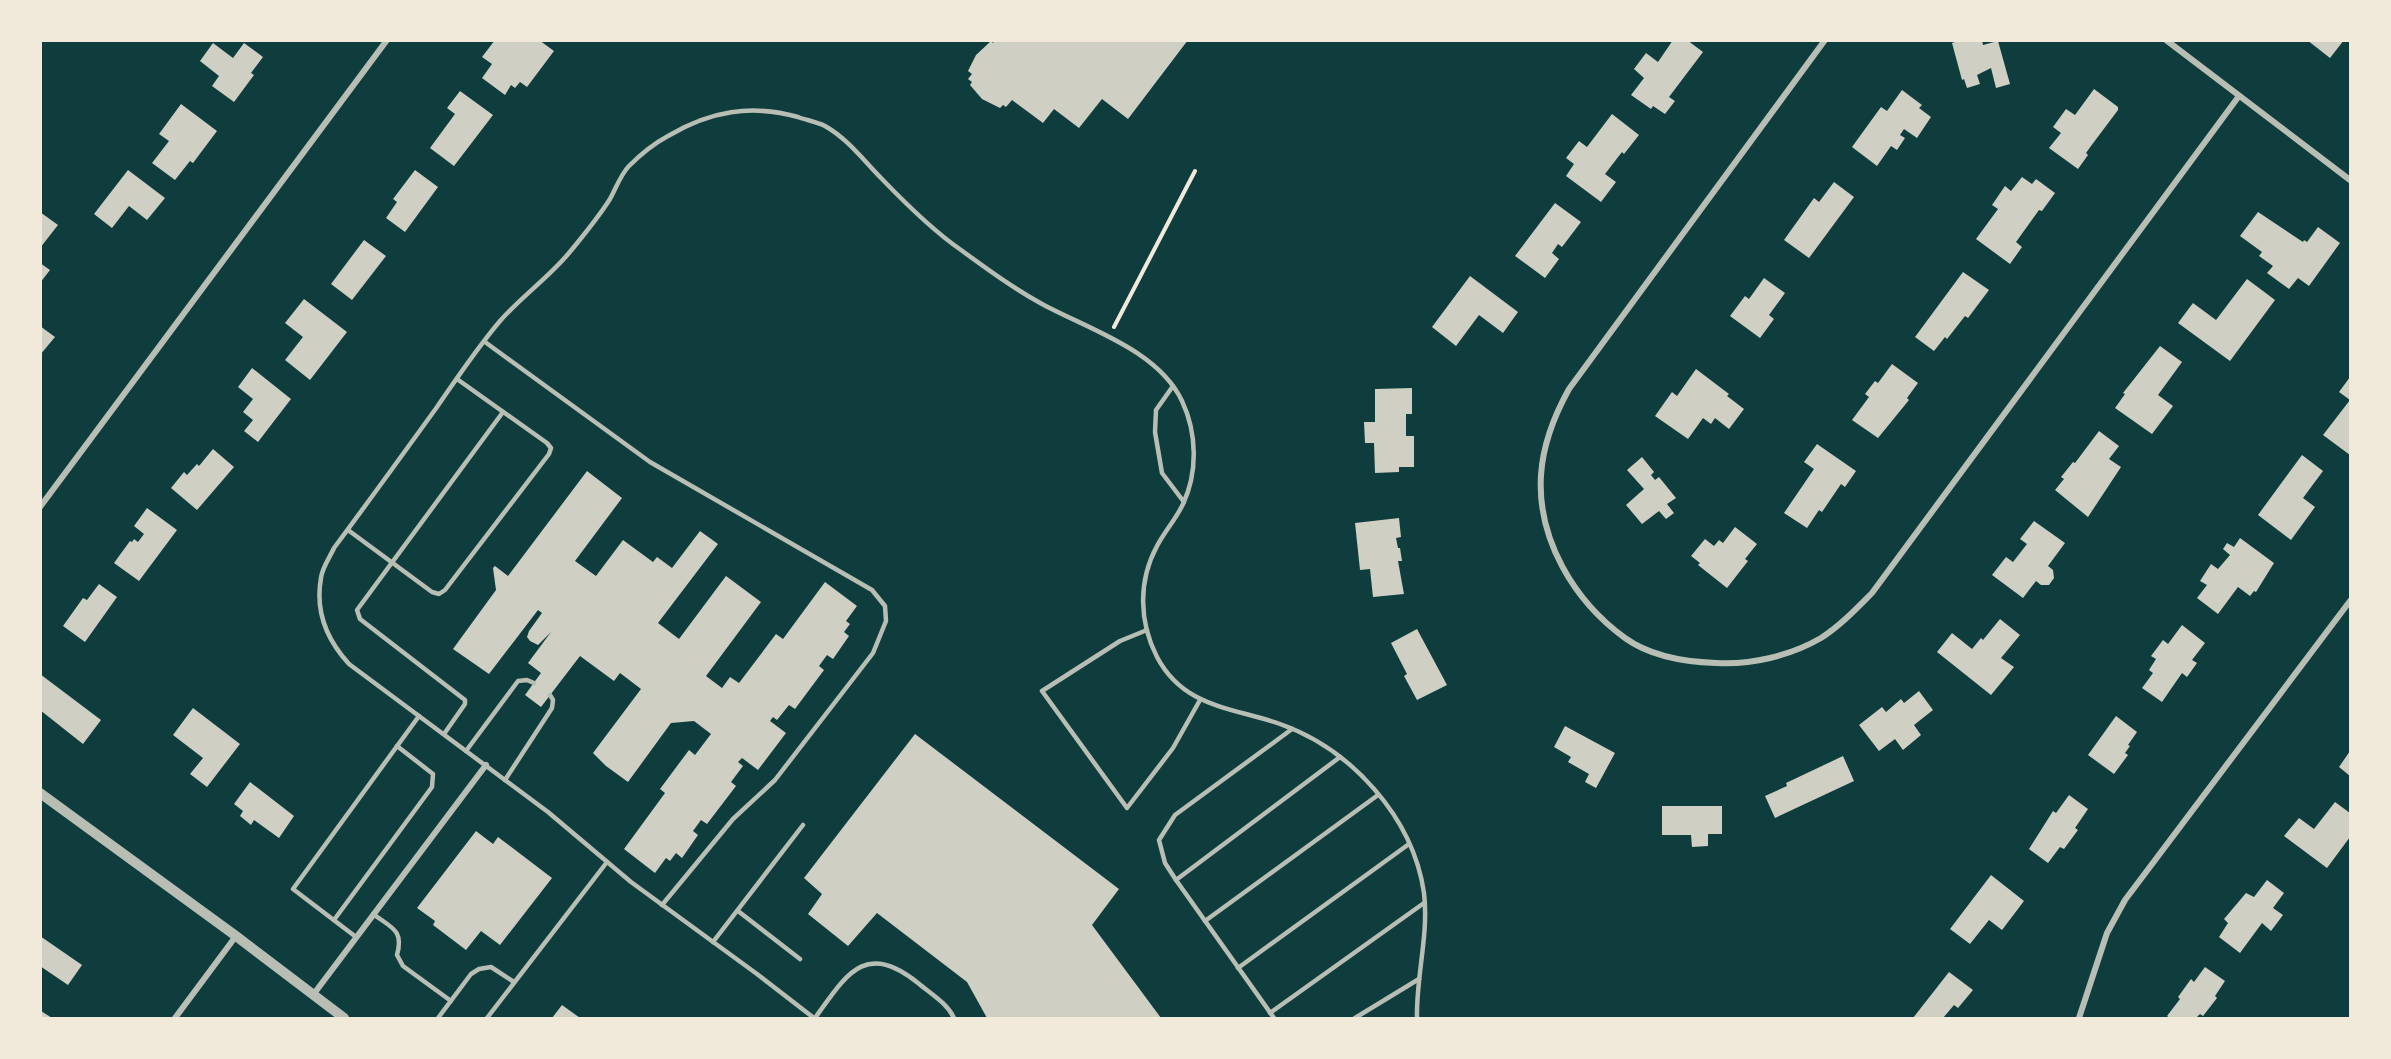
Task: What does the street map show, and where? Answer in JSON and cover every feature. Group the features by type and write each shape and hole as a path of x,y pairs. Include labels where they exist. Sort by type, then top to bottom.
{"street":[{"path":"40,507 387,40"},
{"path":"1825,40 1569,389 1556,413 1547,439 1541,474 1545,520 1552,546 1568,579 1585,602 1625,638 1665,656 1691,662 1735,664 1779,656 1819,639 1841,624 1872,593 2240,96"},
{"path":"2166,40 2350,180"},
{"path":"2079,1018 2107,933 2125,900 2350,601"},
{"path":"312,995 486,765"},
{"path":"40,792 344,1018"},
{"path":"175,1018 236,936"}],"lane":[{"path":"954,1018 945,1005 912,978 888,964 878,962 864,964 847,977 815,1018 662,905 549,813 349,664 336,650 326,630 319,604 321,576 334,548 501,320 566,257 607,203 627,168 666,137 712,116 754,109 794,116 824,126 849,144 884,181 948,241 1042,304 1109,336 1148,362 1173,386 1189,418 1195,448 1190,483 1184,502 1160,540 1147,568 1143,588 1143,610 1147,630 1159,662 1174,681 1211,705 1292,729 1329,747 1369,784 1394,817 1409,844 1424,891 1424,949 1419,979 1417,1018"},
{"path":"485,342 650,462 872,590 885,606 886,621 873,653 775,780 733,819 662,905"},
{"path":"348,530 432,592 439,594 445,590 549,454 551,448 546,443 457,379"},
{"path":"1173,386 1156,410 1155,432 1162,473 1184,502"},
{"path":"444,734 465,704 465,700 360,618 358,606 503,412"},
{"path":"1147,630 1120,641 1042,691 1127,808 1173,747 1200,699"},
{"path":"466,751 519,681 527,680 534,683"},
{"path":"505,780 552,708 553,700 550,695"},
{"path":"356,937 293,889 419,716"},
{"path":"1274,1018 1165,863 1159,840 1175,815 1292,729"},
{"path":"334,920 432,787 433,774 397,746"},
{"path":"1176,880 1340,757"},
{"path":"1205,921 1378,795"},
{"path":"713,942 803,825"},
{"path":"1238,968 1409,844"},
{"path":"487,1018 607,862"},
{"path":"1270,1013 1424,903"},
{"path":"738,911 800,959"},
{"path":"373,914 397,932 400,940 397,955 403,966 451,1001"},
{"path":"438,1018 471,974 479,969 491,967 514,982"},
{"path":"1355,1018 1419,979"}],"path":[{"path":"1109,336 1195,171"}],"building":[{"path":"495,40 539,40 554,51 527,87 520,82 515,88 511,85 505,95 482,78 492,64 482,57"},
{"path":"995,40 1188,40 1128,119 1102,99 1079,128 1054,109 1043,123 1012,100 1006,107 1003,105 1000,108 982,99 970,85 972,82 968,79 972,74 968,71 976,55"},
{"path":"1673,40 1687,40 1703,52 1669,97 1675,101 1665,114 1653,106 1651,109 1631,95 1644,78 1634,69 1646,53 1658,62"},
{"path":"1961,40 1982,40 1983,45 1998,41 2010,84 1996,88 1991,68 1977,75 1980,84 1967,88 1964,79 1962,80 1952,43"},
{"path":"2307,40 2344,40 2330,58"},
{"path":"213,43 233,58 244,43 263,57 251,73 254,75 234,102 212,86 219,76 200,61"},
{"path":"2094,89 2118,107 2118,110 2086,153 2088,155 2078,169 2049,148 2061,133 2053,127 2066,109 2075,115"},
{"path":"1902,90 1922,105 1919,108 1931,117 1917,138 1904,129 1900,135 1905,138 1897,150 1891,146 1877,166 1852,147 1881,107 1887,111"},
{"path":"460,91 493,115 454,166 430,148 455,114 447,108"},
{"path":"181,104 217,131 193,163 190,161 175,180 152,163 169,141 159,134"},
{"path":"1612,114 1639,135 1605,174 1616,182 1601,202 1566,176 1574,164 1566,158 1579,141 1587,147"},
{"path":"128,170 165,198 147,220 129,206 112,228 94,214"},
{"path":"415,170 438,187 405,232 386,218 397,202 393,199"},
{"path":"2022,177 2032,184 2036,179 2055,193 2042,211 2039,210 2016,242 2022,247 2010,264 1976,239 1998,209 1992,205 2005,186 2011,191"},
{"path":"1834,182 1854,197 1809,258 1784,240 1814,198 1819,202"},
{"path":"1555,203 1581,222 1562,247 1558,244 1552,253 1559,259 1545,278 1515,256"},
{"path":"40,212 58,225 40,248"},
{"path":"2258,212 2303,242 2304,240 2307,242 2318,227 2340,243 2309,286 2298,278 2289,289 2267,273 2273,266 2259,256 2262,252 2240,236"},
{"path":"364,240 386,256 352,300 331,284"},
{"path":"40,263 50,270 40,283"},
{"path":"1963,272 1989,290 1968,318 1965,316 1934,351 1915,337"},
{"path":"1470,276 1518,312 1503,333 1479,315 1456,346 1432,327"},
{"path":"1764,278 1785,293 1769,315 1774,319 1760,338 1730,316 1745,296 1749,299"},
{"path":"2247,279 2275,300 2230,361 2178,323 2193,303 2216,320"},
{"path":"304,299 347,332 310,380 285,360 303,337 285,323"},
{"path":"40,326 55,337 40,355"},
{"path":"2160,346 2182,362 2158,395 2173,406 2152,434 2115,408 2125,394 2123,393"},
{"path":"1892,364 1918,383 1907,398 1909,400 1878,438 1852,420 1869,397 1865,394 1875,381 1878,383"},
{"path":"252,368 291,399 258,442 244,431 253,420 243,412 253,399 238,387"},
{"path":"1696,369 1729,394 1727,396 1744,409 1729,429 1715,418 1711,424 1703,418 1688,439 1655,416 1672,392 1677,396"},
{"path":"2350,377 2350,400 2339,392"},
{"path":"1412,388 1412,414 1406,414 1406,436 1414,436 1414,467 1399,467 1399,472 1375,473 1374,443 1365,443 1364,422 1375,422 1375,389"},
{"path":"2350,400 2350,455 2323,435"},
{"path":"2099,431 2119,446 2109,459 2121,467 2088,517 2055,490 2064,479 2061,477 2073,462 2075,463"},
{"path":"1817,444 1856,471 1845,487 1841,484 1822,512 1819,510 1807,528 1784,513 1814,469 1804,462"},
{"path":"213,449 234,467 197,510 171,488 184,472 187,475 197,464 199,466"},
{"path":"2302,455 2323,471 2303,498 2315,507 2291,540 2258,515"},
{"path":"1642,457 1654,472 1651,475 1655,480 1659,477 1676,498 1667,504 1674,513 1666,519 1659,511 1642,524 1626,505 1644,489 1627,470"},
{"path":"587,471 622,498 575,561 596,576 623,540 653,562 657,557 672,568 700,531 718,544 658,623 679,639 726,576 761,602 706,676 722,688 730,677 739,683 776,634 783,639 825,582 857,606 846,621 850,624 844,632 849,636 833,659 827,655 819,666 824,670 795,709 789,705 777,720 773,717 770,721 786,733 758,770 742,758 738,762 743,766 731,782 736,786 707,824 701,820 693,831 698,835 682,858 676,853 670,861 666,858 655,873 624,849 665,793 660,789 689,750 695,755 711,734 694,721 671,723 628,782 593,753 641,689 620,673 614,681 580,656 541,707 525,695 541,673 528,663 551,632 538,645 527,637 542,613 538,610 489,674 453,649 496,590 493,568 495,566 508,576"},
{"path":"147,508 177,530 139,581 114,563 130,541 134,539 138,542 144,534 134,526"},
{"path":"1399,518 1401,537 1396,538 1402,561 1398,561 1404,594 1373,597 1370,569 1360,570 1355,523"},
{"path":"2034,521 2065,543 2048,566 2053,570 2054,578 2049,585 2041,585 2036,581 2023,598 1992,575 2006,557 2013,562 2027,544 2020,539"},
{"path":"1735,527 1757,544 1745,559 1748,561 1727,588 1698,565 1700,563 1691,556 1705,539 1714,546 1719,540 1723,543"},
{"path":"2240,538 2274,563 2256,592 2254,591 2250,596 2238,587 2218,614 2197,598 2207,585 2200,581 2211,564 2218,569 2230,555 2223,549 2227,543 2234,547"},
{"path":"99,584 117,597 85,642 63,626 83,598 87,600"},
{"path":"2000,619 2020,635 2001,658 2014,667 1991,695 1937,652 1952,633 1972,649 1981,638 1983,640"},
{"path":"2182,625 2205,643 2192,660 2197,663 2187,677 2182,673 2162,702 2142,688 2153,673 2149,670 2156,659 2151,656 2163,640 2168,644"},
{"path":"1417,629 1447,685 1417,700 1404,676 1407,674 1391,643"},
{"path":"40,674 101,720 83,744 40,710"},
{"path":"1919,691 1933,710 1914,725 1921,735 1903,750 1895,739 1879,751 1859,725 1882,707 1886,712 1901,699 1904,703"},
{"path":"193,708 240,744 207,787 190,774 203,758 173,735"},
{"path":"2116,716 2137,732 2128,745 2130,746 2125,753 2128,755 2114,774 2088,755"},
{"path":"1565,726 1615,753 1596,788 1585,782 1589,774 1568,762 1571,757 1554,747"},
{"path":"915,734 1119,889 1092,925 1161,1018 987,1018 967,982 877,913 848,946 808,914 822,894 804,878"},
{"path":"2350,751 2350,776 2339,767"},
{"path":"1843,756 1854,781 1775,818 1765,796 1787,786 1786,783"},
{"path":"250,782 294,816 279,838 254,820 251,825 240,816 243,811 234,804"},
{"path":"2069,795 2088,809 2075,828 2078,830 2064,849 2060,847 2048,863 2029,849 2053,811 2056,813"},
{"path":"2335,802 2350,813 2350,837 2327,868 2284,836 2299,818 2314,829"},
{"path":"1662,806 1722,806 1722,834 1708,834 1708,846 1692,847 1691,835 1662,835"},
{"path":"476,831 493,844 498,837 552,878 500,945 481,931 466,950 433,925 435,921 417,908"},
{"path":"1991,875 2024,901 2002,930 1989,920 1970,944 1950,929"},
{"path":"2267,880 2284,893 2273,908 2283,915 2271,931 2262,923 2240,953 2219,937 2228,923 2224,919 2246,893 2254,897"},
{"path":"40,936 82,965 68,985 40,966"},
{"path":"2205,967 2225,981 2215,996 2217,998 2203,1016 2200,1014 2196,1018 2170,1018 2167,1016 2191,979 2194,982"},
{"path":"1949,972 1973,990 1958,1008 1954,1005 1943,1018 1913,1018"},
{"path":"562,1005 580,1018 552,1018"},
{"path":"41,1011 52,1018 40,1018"}]}
